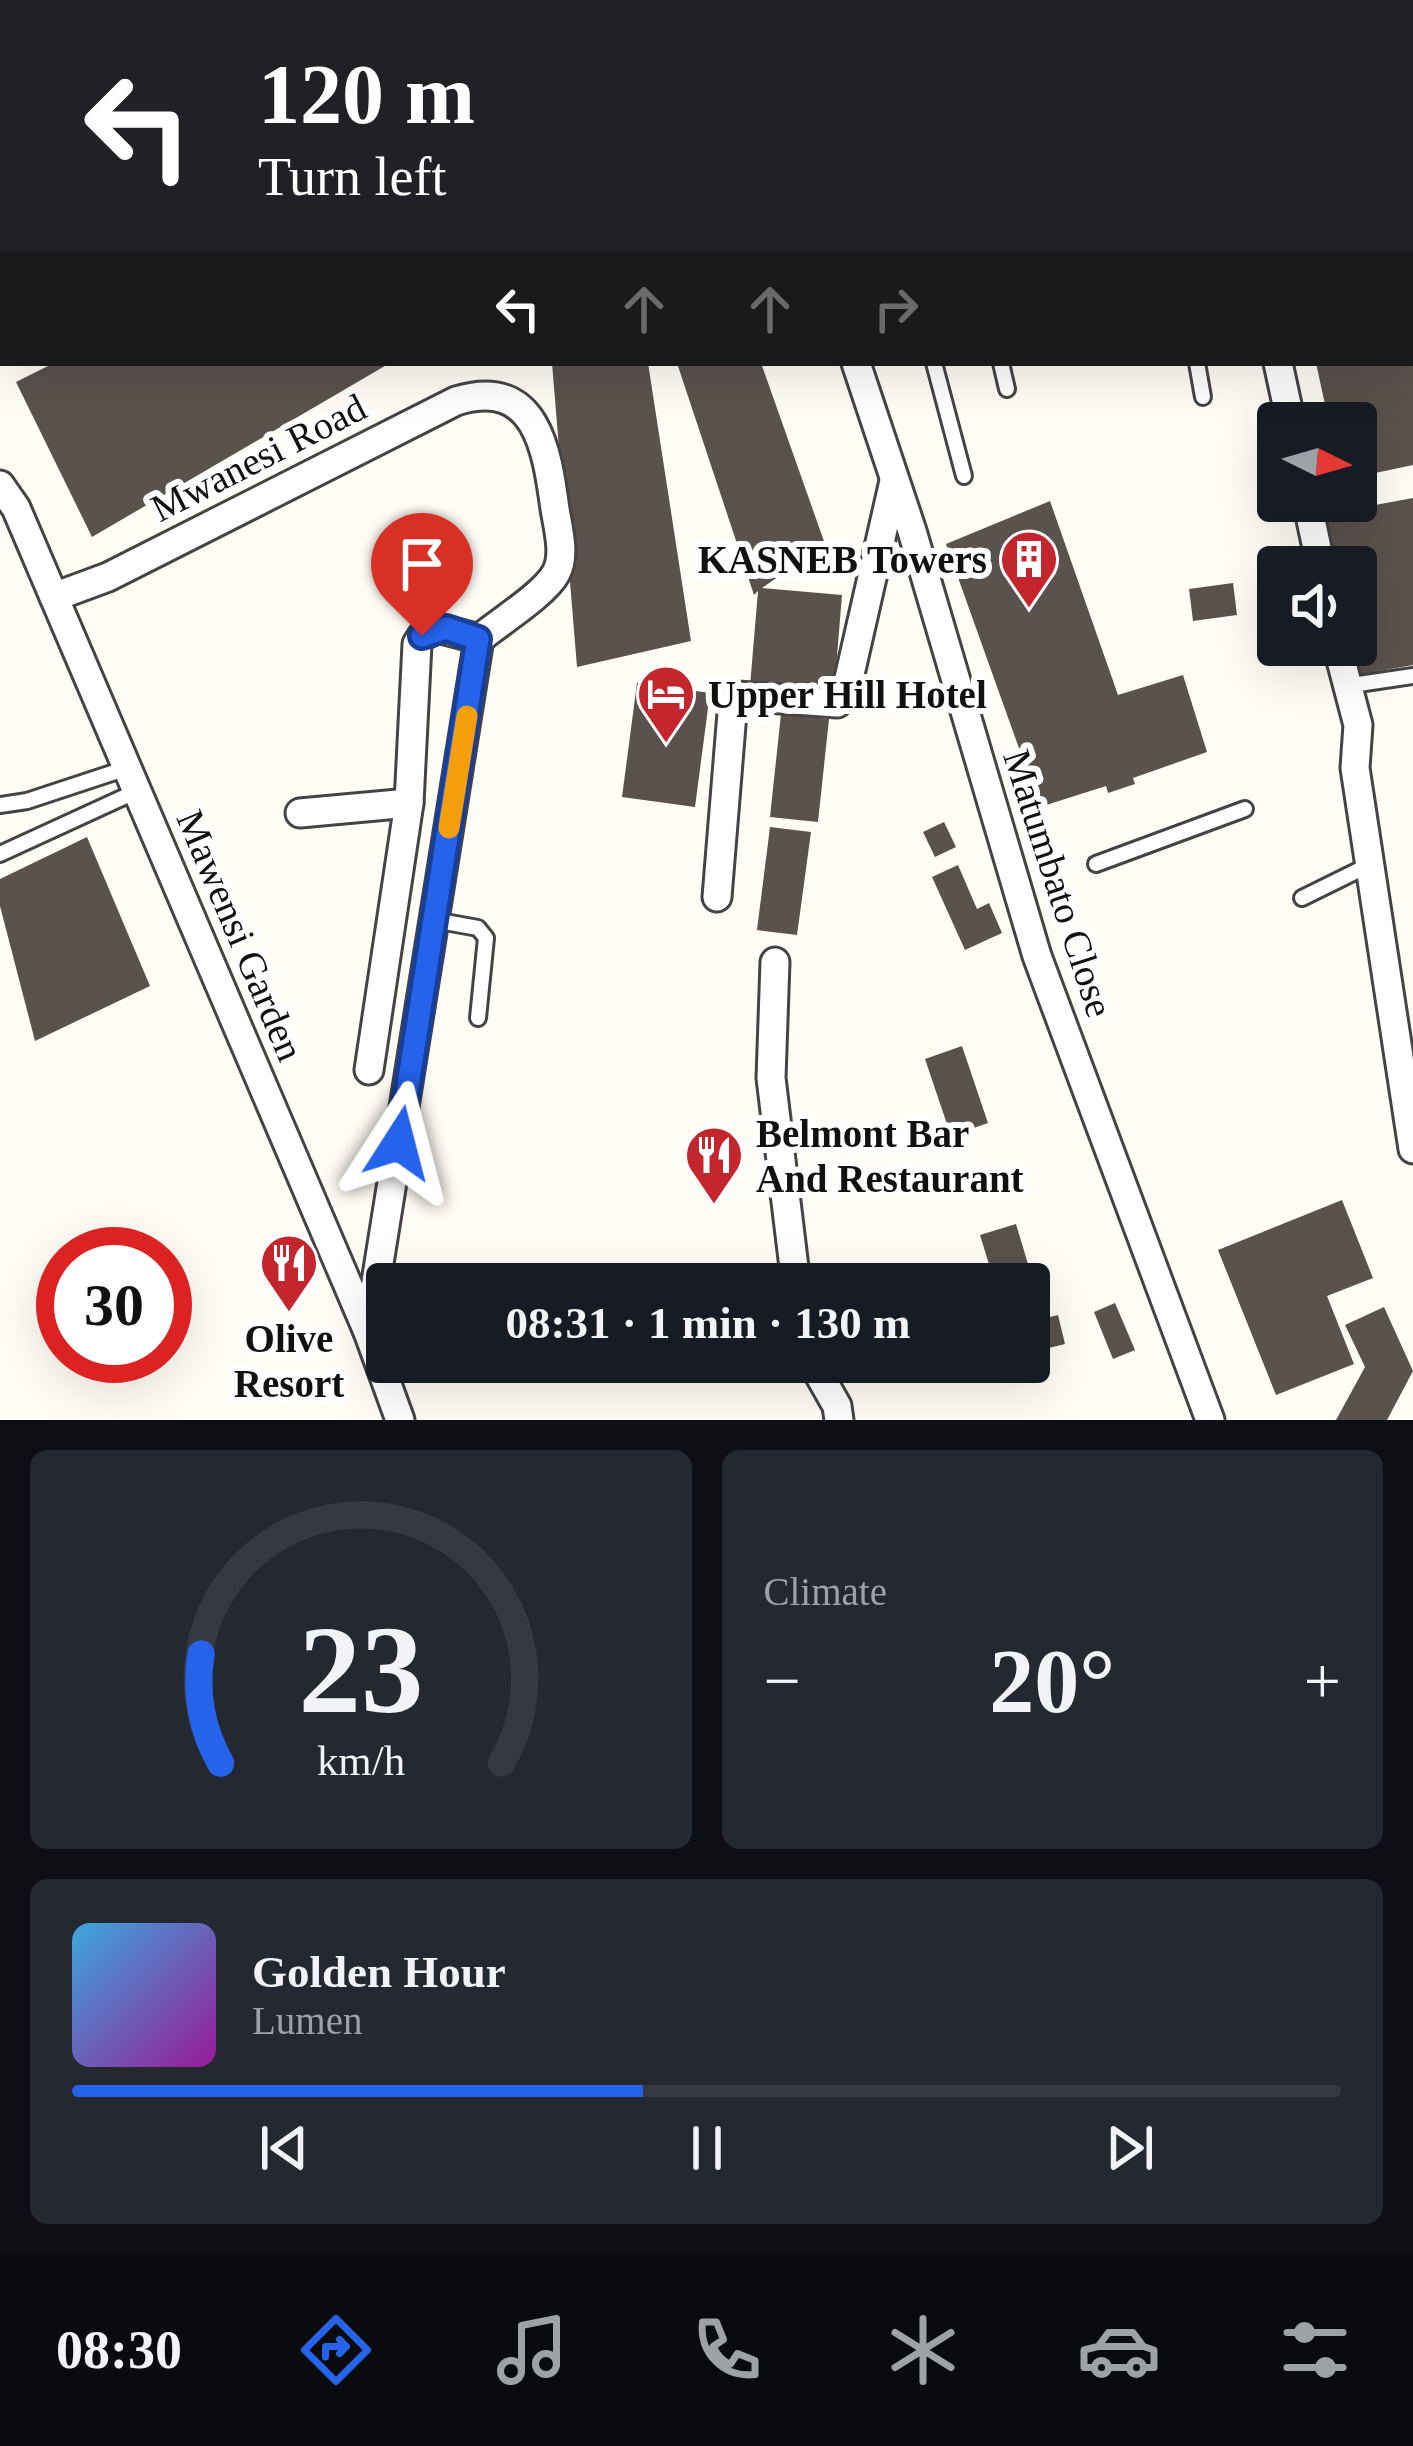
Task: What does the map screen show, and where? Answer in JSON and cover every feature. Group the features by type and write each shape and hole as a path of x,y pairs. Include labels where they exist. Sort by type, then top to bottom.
{"street":[{"name":"Matumbato Close","path":"857,366 895,477 1037,956 1210,1420"},
{"path":"1279,366 1286,402"},
{"name":"Mwanesi Road","path":"54,597 108,577 456,401 484,395 524,411 540,429 561,556 551,580 478,639"},
{"path":"717,897 737,696 837,703 845,696 895,477"},
{"name":"Mawensi Garden","path":"0,485 16,508 366,1305"},
{"path":"369,1070 409,803 417,644 438,628 478,639 384,1263"},
{"path":"1341,666 1358,724 1355,768 1413,1149"},
{"path":"300,813 409,803"},
{"path":"775,962 771,1078 793,1263"},
{"name":"Mawensi Garden","path":"390,1383 400,1420"},
{"path":"824,1383 839,1420"}],"lane":[{"path":"935,366 964,476"},
{"path":"1002,366 1007,389"},
{"path":"1198,366 1203,397"},
{"path":"1345,686 1413,676"},
{"path":"0,805 132,780"},
{"path":"0,854 132,780"},
{"path":"1096,864 1245,809"},
{"path":"1302,898 1372,864"},
{"path":"434,920 478,928 485,938 478,1018"}],"building":[{"path":"48,366 385,366 92,537 16,382"},
{"path":"552,366 648,366 691,641 577,667"},
{"path":"678,366 762,366 825,544 762,588 842,595 834,693 750,686 758,591 754,595"},
{"path":"1317,366 1413,366 1413,465 1377,473 1377,402 1324,402"},
{"path":"1413,498 1413,665 1351,676 1349,666 1377,666 1377,546 1326,546 1322,522 1377,522 1377,505"},
{"name":"KASNEB Towers","path":"1050,501 1118,695 1183,675 1207,752 1133,778 1135,784 1108,793 1106,786 1040,807 946,544"},
{"path":"1233,583 1237,615 1193,621 1189,589"},
{"name":"Upper Hill Hotel","path":"637,683 710,693 695,807 622,797"},
{"path":"781,714 829,719 818,822 770,817"},
{"path":"944,822 956,847 935,857 923,832"},
{"path":"770,827 811,832 797,935 757,930"},
{"path":"87,837 150,986 35,1041 0,906 0,879"},
{"path":"958,865 977,909 989,903 1002,933 965,950 932,877"},
{"path":"962,1046 988,1123 951,1136 925,1059"},
{"path":"1342,1200 1373,1278 1327,1296 1354,1364 1276,1395 1218,1250"},
{"path":"1016,1224 1028,1263 989,1263 980,1235"},
{"path":"1115,1303 1135,1350 1113,1359 1094,1312"},
{"path":"1384,1307 1413,1371 1387,1420 1336,1420 1365,1367 1345,1325"},
{"path":"1058,1315 1065,1344 1050,1348 1050,1317"}],"slow traffic":[{"path":"449,828 467,716"}],"place":[{"name":"KASNEB Towers","path":"1029,610"},
{"name":"Upper Hill Hotel","path":"666,745"},
{"name":"Belmont Bar And Restaurant","path":"714,1206"},
{"name":"Olive Resort","path":"289,1314"}],"route":[{"path":"399,1143 478,639 446,628 422,636"}]}
